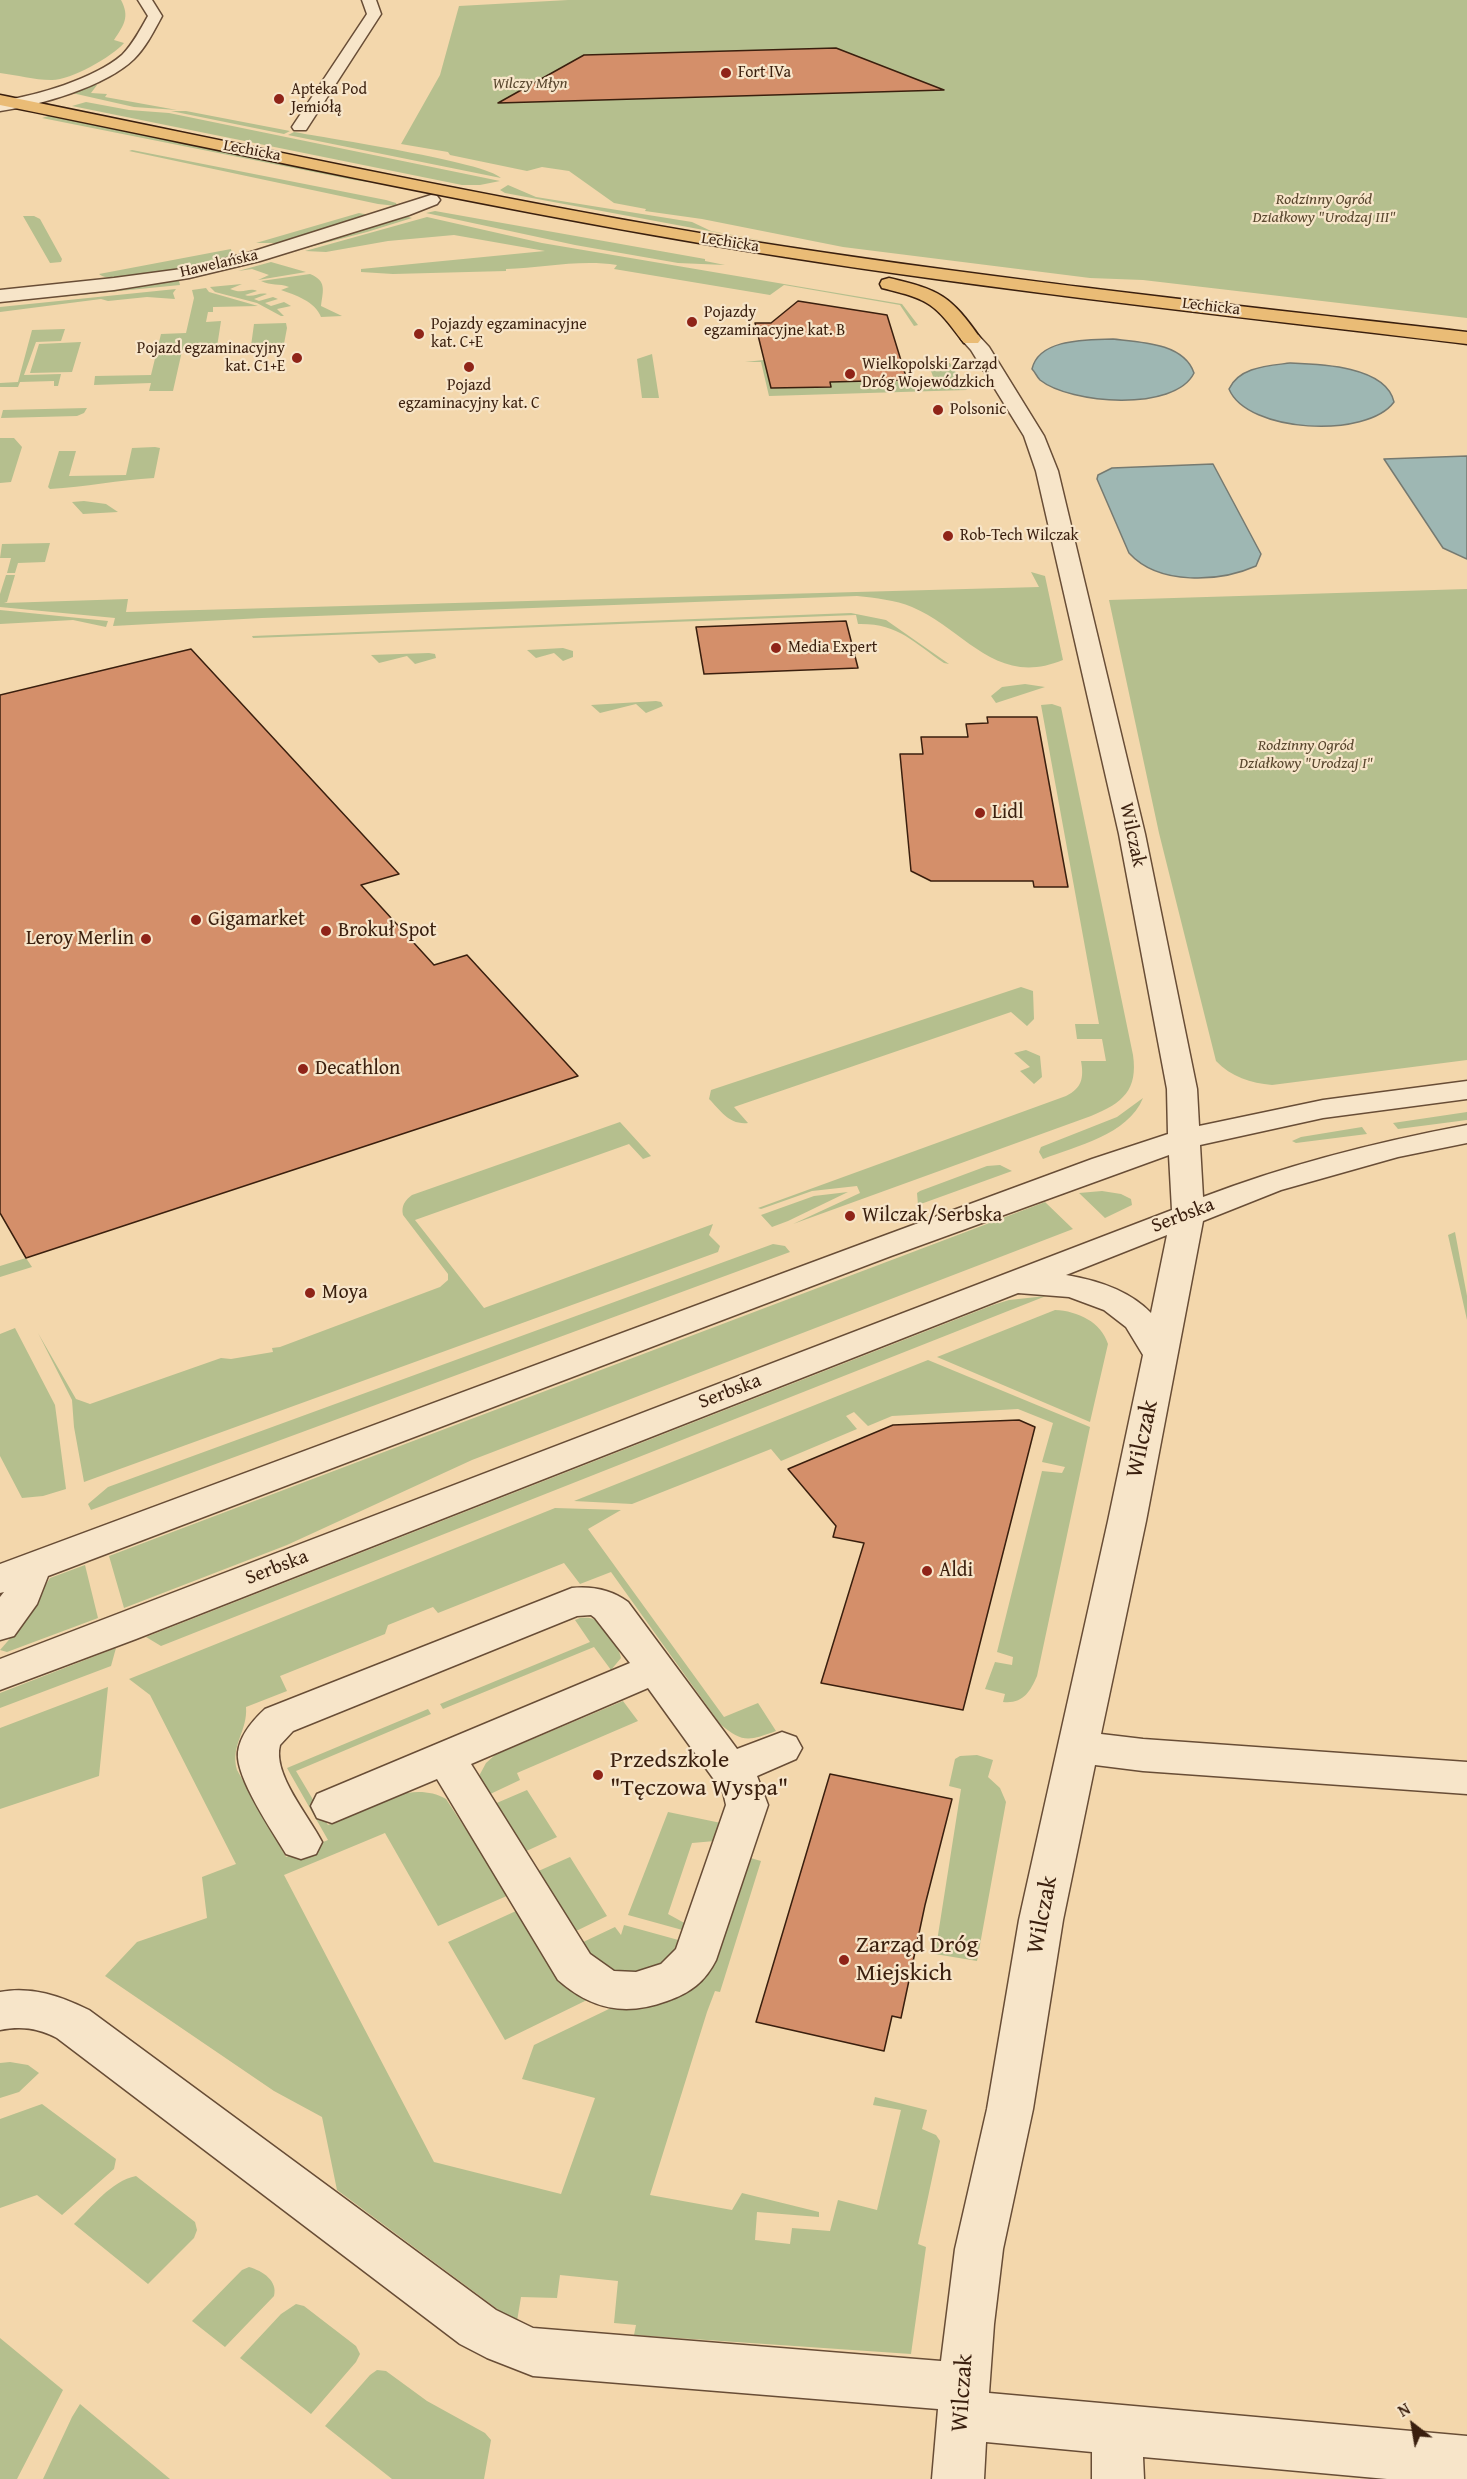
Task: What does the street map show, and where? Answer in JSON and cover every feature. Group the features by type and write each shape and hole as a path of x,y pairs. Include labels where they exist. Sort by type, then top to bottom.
{"main road":[{"name":"Lechicka","path":"0,100 21,112 432,200 585,230 767,260 974,289 1467,348"},
{"name":"Lechicka","path":"0,115 21,112 715,241 956,276 1467,338"},
{"path":"767,260 920,291 945,305 971,339"}],"street":[{"path":"0,106 21,112 123,61 142,38 155,16 145,0"},
{"path":"300,127 374,14 369,0"},
{"name":"Hawelańska","path":"0,296 114,284 214,267 403,211 432,200"},
{"name":"Wilczak","path":"958,2479 969,2324 979,2249 1010,2109 1041,1920 1188,1214 1182,1089 1132,834 1047,471 1034,436 979,347 971,339"},
{"path":"0,1626 23,1594 16,1573 978,1212 1185,1139 1323,1109 1467,1090"},
{"name":"Serbska","path":"0,1675 1188,1214 1307,1171 1394,1148 1467,1134"},
{"path":"979,1295 1028,1283 1055,1284 1079,1289 1122,1305 1138,1319 1160,1355"},
{"path":"301,1842 263,1775 257,1757 266,1731 279,1720 572,1602 589,1600 604,1604 614,1612 742,1787 747,1805 694,1960 676,1978 648,1989 622,1993 586,1980 574,1967 445,1758"},
{"path":"332,1806 654,1669"},
{"path":"1078,1747 1152,1756 1467,1778"},
{"path":"728,1770 782,1748"},
{"path":"0,2011 30,2008 50,2012 73,2024 478,2327 495,2338 533,2352 962,2401 1118,2455 1467,2461"}],"green space":[{"path":"0,0 121,0 125,11 125,21 114,40 124,43 110,55 68,77 51,80 0,73"},
{"path":"568,0 1467,0 1467,318 1143,280 1090,278 843,247 702,219 645,211 646,209 614,203 569,171 542,167 527,171 450,155 448,152 401,144 440,75 459,6"},
{"path":"89,84 97,85 91,93 107,94 105,97 177,110 134,107 72,93"},
{"path":"86,102 129,110 169,113 500,181 480,185 462,185 72,106"},
{"path":"171,111 186,111 290,131 284,134"},
{"path":"51,115 374,181 354,180 42,118"},
{"path":"294,132 437,158 467,165 501,178 288,135"},
{"path":"129,151 386,200 396,203 397,206 378,204"},
{"path":"508,185 536,197 692,222 711,231 822,252 505,193 500,190"},
{"path":"435,211 705,259 705,261 725,265 678,263 575,245 426,213"},
{"path":"359,213 369,215 286,243 256,243"},
{"path":"23,216 34,216 40,219 62,259 61,262 50,263"},
{"path":"405,216 412,218 302,249"},
{"path":"427,217 542,243 902,304 918,325 914,326 900,305 784,285 770,295 614,269 617,265 603,263 561,264 506,269 506,271 393,274 361,272 361,269 545,251 454,235 388,241 326,252 305,251"},
{"path":"231,249 232,254 221,262 196,269 121,278 99,274"},
{"path":"271,262 306,272 258,280 269,275 252,269 238,271"},
{"path":"310,274 319,280 323,287 321,306 342,316 321,317 309,303 281,290 289,287 261,281"},
{"path":"171,280 179,281 180,285 38,299 37,296"},
{"path":"242,284 230,289 254,290 257,291 245,295 267,294 254,299 259,301 273,297 278,299 265,303 271,306 284,302 291,306 277,309 284,316 281,316 257,303 215,292 210,287"},
{"path":"206,288 209,292 258,306 213,307 213,312 208,312 206,322 221,321 217,347 251,346 254,324 286,323 283,349 182,351 173,391 149,391 151,383 94,385 95,376 151,375 161,334 186,333 194,298 192,290"},
{"path":"176,289 173,293 175,299 147,297 108,301 101,299 0,312 0,307"},
{"path":"65,329 61,341 36,342 24,375 61,374 58,386 54,386 54,381 20,382 18,387 0,387 0,383 18,382 32,330"},
{"path":"81,342 72,372 30,373 39,344"},
{"path":"652,354 659,398 642,398 637,359"},
{"path":"773,359 783,366 766,367 771,388 831,387 830,382 934,379 929,366 883,367 882,365 950,363 967,390 769,396 761,362 745,362"},
{"path":"87,408 84,413 77,416 1,418 3,410"},
{"path":"0,438 14,438 22,447 11,482 0,483"},
{"path":"132,448 160,448 154,478 63,488 50,489 48,487 59,451 76,451 69,476 126,475"},
{"path":"72,502 106,504 118,512 83,514"},
{"path":"50,543 45,562 18,563 15,573 7,573 11,558 0,558 2,544"},
{"path":"1031,572 1045,576 1063,660 1039,667 1018,667 999,661 912,607 892,601 857,596 262,618 113,626 115,618 0,607 0,594 6,575 15,575 7,602 4,603 128,599 126,612 1039,587"},
{"name":"Rodzinny Ogród Działkowy \"Urodzaj I\"","path":"1467,589 1467,1060 1272,1085 1256,1083 1235,1075 1216,1061 1159,833 1109,600"},
{"path":"0,610 108,621 106,627 73,620 0,624"},
{"path":"851,613 886,620 949,664 944,663 895,630 858,624 856,615 253,638 252,636"},
{"path":"563,648 573,651 573,657 563,661 554,653 536,658 527,650"},
{"path":"435,654 436,658 415,664 407,656 379,663 371,655"},
{"path":"1025,684 1045,687 996,703 991,696 1002,687"},
{"path":"661,702 663,706 646,713 636,704 600,713 591,705"},
{"path":"1052,704 1061,707 1133,1055 1133,1077 1126,1094 1112,1106 1091,1116 793,1224 860,1193 857,1186 812,1191 761,1209 758,1208 1066,1096 1076,1090 1081,1082 1081,1061 1106,1061 1102,1039 1077,1039 1075,1024 1099,1024 1041,705"},
{"path":"1021,987 1033,991 1034,1019 1027,1026 1011,1012 734,1107 748,1123 730,1119 709,1099 711,1090"},
{"path":"1026,1050 1040,1056 1042,1077 1034,1084 1020,1071 1030,1067 1014,1053"},
{"path":"1143,1098 1136,1111 1126,1121 1100,1138 1043,1159 1039,1152 1041,1147 1117,1117"},
{"path":"1467,1112 1467,1120 1398,1129 1393,1123"},
{"path":"620,1122 651,1156 643,1159 629,1144 415,1220 484,1308 713,1224 709,1235 720,1246 718,1252 84,1482 74,1427 72,1400 38,1333 76,1399 90,1404 221,1358 231,1359 273,1352 272,1348 440,1287 448,1280 448,1274 403,1215 404,1204 412,1195"},
{"path":"1362,1127 1367,1134 1296,1143 1292,1141 1301,1137"},
{"path":"1000,1165 1012,1171 918,1205 917,1193 920,1191 987,1166"},
{"path":"1102,1191 1121,1194 1131,1199 1132,1205 1105,1218 1079,1193"},
{"path":"848,1192 772,1227 761,1215 814,1196"},
{"path":"1045,1202 1073,1229 472,1460 287,1545 124,1608 109,1556"},
{"path":"1455,1232 1467,1296 1467,1320 1448,1235"},
{"path":"773,1244 785,1246 790,1252 91,1510 88,1504 108,1487"},
{"path":"26,1258 32,1267 0,1277 0,1266"},
{"path":"1046,1296 161,1646 146,1637 993,1305 1009,1300"},
{"path":"1055,1310 1088,1319 1105,1336 1108,1344 1090,1422 937,1357"},
{"path":"15,1328 55,1405 66,1489 43,1496 22,1498 0,1456 0,1334"},
{"path":"928,1360 1090,1427 1037,1676 1025,1696 1016,1701 1003,1702 1005,1694 985,1689 995,1662 1012,1665 1013,1657 997,1652 1042,1471 1062,1473 1065,1467 1042,1462 1053,1423 1018,1409 892,1416 868,1426 854,1412 846,1416 857,1429 781,1461 771,1449 632,1504 574,1501"},
{"path":"555,1508 621,1510 588,1529 724,1717 758,1703 776,1731 759,1737 746,1738 734,1735 720,1724 611,1572 580,1584 564,1563 438,1613 433,1607 388,1625 385,1634 280,1676 287,1691 246,1707 246,1716 237,1745 235,1761 237,1770 286,1857 328,1840 287,1768 428,1709 431,1714 296,1771 328,1825 371,1805 402,1794 432,1793 446,1799 509,1895 438,1926 385,1833 284,1875 434,2162 561,2194 595,2098 522,2079 534,2045 611,2008 651,2006 681,1996 700,1979 747,1857 761,1861 720,1992 715,1991 707,2012 650,2195 732,2210 742,2193 819,2212 819,2217 757,2212 755,2240 790,2244 792,2228 830,2231 838,2200 877,2210 901,2110 873,2105 875,2097 927,2110 922,2129 936,2135 940,2141 918,2244 926,2247 911,2354 634,2335 636,2325 614,2323 618,2281 560,2275 557,2298 521,2297 517,2321 508,2317 337,2190 322,2117 274,2091 105,1976 137,1942 207,1918 202,1877 236,1864 150,1695 129,1679"},
{"path":"85,1565 98,1618 7,1652 0,1650 14,1634 50,1578"},
{"path":"591,1618 599,1622 615,1642 621,1658 611,1670 594,1647 443,1709 440,1704 590,1642 575,1620"},
{"path":"116,1648 111,1666 0,1708 0,1693"},
{"path":"108,1687 99,1776 0,1809 0,1728"},
{"path":"623,1701 638,1721 517,1773 520,1780 486,1796 479,1776 486,1763 495,1755"},
{"path":"977,1755 993,1760 988,1777 1000,1788 1006,1802 977,1961 935,1954 961,1789 949,1786 955,1759 960,1756"},
{"path":"527,1790 557,1837 522,1853 492,1805"},
{"path":"668,1812 721,1823 715,1841 692,1843 668,1914 688,1925 686,1931 628,1915"},
{"path":"570,1857 607,1916 572,1933 534,1873"},
{"path":"516,1911 555,1973 564,1984 587,2000 505,2040 448,1942"},
{"path":"624,1925 682,1941 678,1951 657,1971 613,1975 579,1944 615,1927 621,1935"},
{"path":"0,2063 28,2065 39,2073 19,2092 0,2098"},
{"path":"42,2104 116,2159 114,2169 62,2215 37,2195 0,2208 0,2119"},
{"path":"136,2176 195,2222 197,2230 194,2238 148,2284 74,2224 110,2189"},
{"path":"249,2267 272,2281 274,2296 225,2347 192,2321 242,2270"},
{"path":"296,2304 304,2306 356,2346 360,2354 356,2362 311,2414 240,2358 281,2314"},
{"path":"0,2338 63,2390 17,2479 0,2479"},
{"path":"377,2370 386,2371 427,2401 485,2433 491,2440 484,2479 392,2479 325,2426"},
{"path":"80,2404 170,2479 43,2479"}],"water":[{"path":"1113,339 1148,343 1171,350 1181,355 1189,363 1194,373 1183,385 1166,394 1145,399 1121,400 1074,395 1040,380 1032,369 1036,359 1044,351 1054,346 1078,341"},
{"path":"1290,363 1334,366 1365,374 1379,381 1388,390 1394,402 1380,414 1359,422 1335,426 1308,426 1259,415 1240,404 1229,389 1240,376 1247,372"},
{"path":"1467,456 1467,559 1443,548 1384,459"},
{"path":"1213,464 1261,554 1256,566 1225,575 1190,578 1173,576 1142,564 1129,553 1097,479 1098,475 1112,468"}],"building":[{"name":"Fort IVa","path":"836,48 944,90 498,103 584,55"},
{"path":"798,301 887,315 907,380 830,382 831,387 771,388 755,323 771,323"},
{"name":"Media Expert","path":"846,621 858,668 704,674 696,627"},
{"name":"Gigamarket","path":"191,649 399,874 361,885 434,965 467,955 578,1076 26,1258 0,1213 0,695"},
{"name":"Lidl","path":"987,717 1037,717 1068,887 1034,887 1033,881 931,881 911,871 900,754 923,754 921,737 968,737 966,724 988,723"},
{"name":"Aldi","path":"1019,1420 1035,1427 963,1710 821,1683 864,1543 833,1537 836,1526 788,1469 893,1425"},
{"name":"Zarząd Dróg Miejskich","path":"830,1774 952,1799 925,1905 901,2018 892,2016 884,2051 756,2022"}],"place":[{"name":"Fort IVa","path":"726,73"},
{"name":"Apteka Pod Jemiołą","path":"279,99"},
{"name":"Pojazdy egzaminacyjne kat. B","path":"692,322"},
{"name":"Pojazdy egzaminacyjne kat. C+E","path":"419,334"},
{"name":"Pojazd egzaminacyjny kat. C1+E","path":"297,358"},
{"name":"Pojazd egzaminacyjny kat. C","path":"469,367"},
{"name":"Wielkopolski Zarząd Dróg Wojewódzkich","path":"850,374"},
{"name":"Polsonic","path":"938,410"},
{"name":"Rob-Tech Wilczak","path":"948,536"},
{"name":"Media Expert","path":"776,648"},
{"name":"Lidl","path":"980,813"},
{"name":"Gigamarket","path":"196,920"},
{"name":"Brokuł Spot","path":"326,931"},
{"name":"Leroy Merlin","path":"146,939"},
{"name":"Decathlon","path":"303,1069"},
{"name":"Wilczak/Serbska","path":"850,1216"},
{"name":"Moya","path":"310,1293"},
{"name":"Aldi","path":"927,1571"},
{"name":"Przedszkole \"Tęczowa Wyspa\"","path":"598,1775"},
{"name":"Zarząd Dróg Miejskich","path":"844,1960"}],"park label":[{"name":"Wilczy Młyn","path":"530,84"},
{"name":"Rodzinny Ogród Działkowy \"Urodzaj III\"","path":"1324,209"}]}
